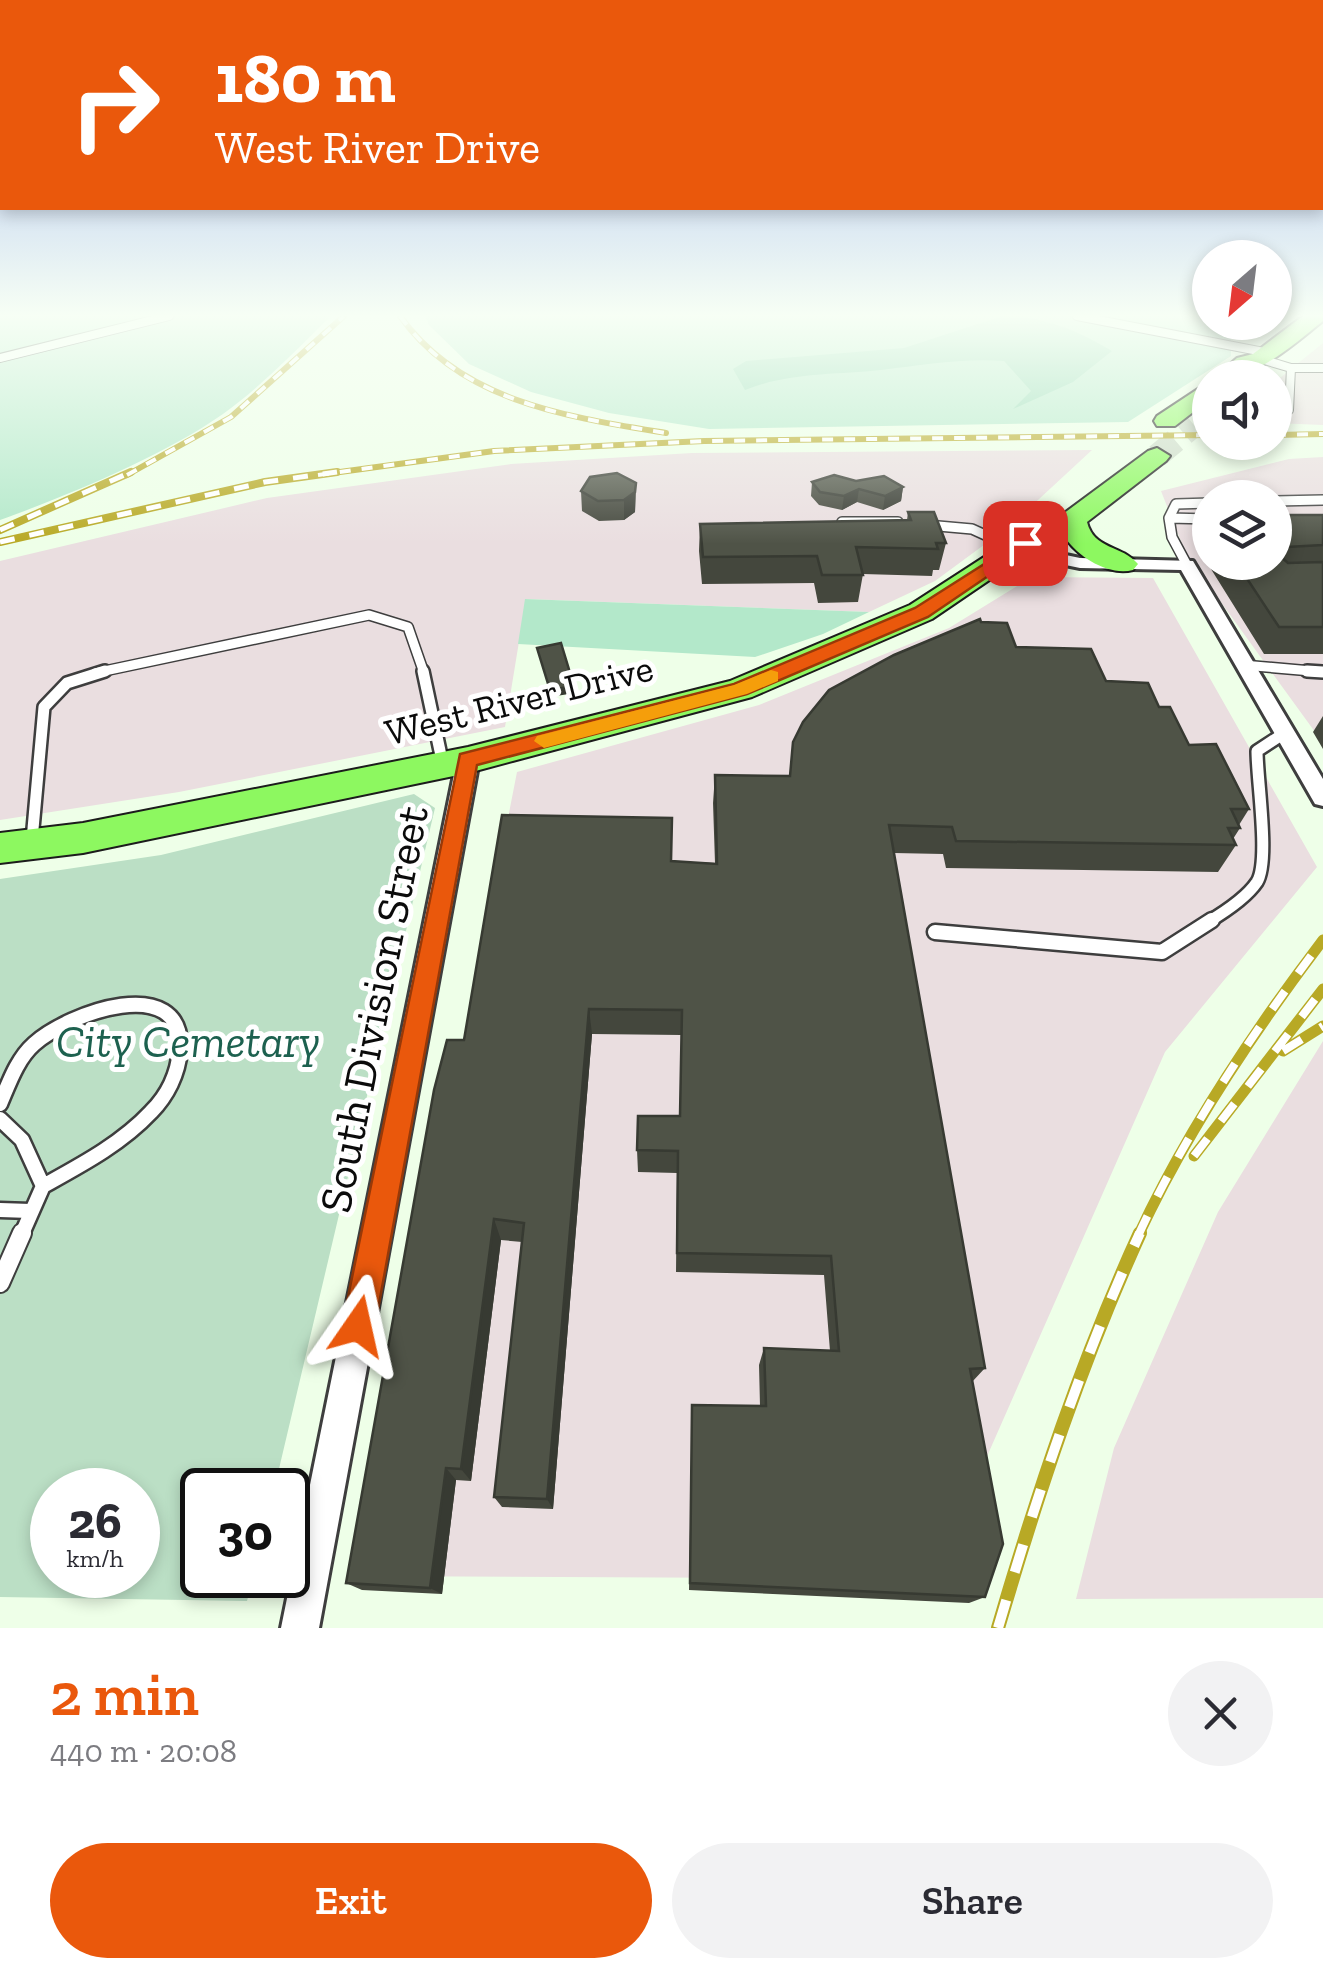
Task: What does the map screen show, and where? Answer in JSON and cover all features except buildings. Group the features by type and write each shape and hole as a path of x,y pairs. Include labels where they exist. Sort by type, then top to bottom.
{"main road":[{"path":"1166,421 1192,402"},
{"name":"West River Drive","path":"1022,546 1032,529 1129,450"},
{"name":"West River Drive","path":"16,846 101,834 456,762 740,690 909,619 962,589 1022,546 1050,537 1157,456"},
{"path":"1073,520 1073,531 1082,543 1123,564"}],"street":[{"path":"1022,546 1048,561 1188,565 1323,798"},
{"name":"South Division Street","path":"300,1628 456,762"}],"lane":[{"path":"1292,500 1323,500"},
{"path":"1188,565 1172,537 1169,518 1176,504 1192,504"},
{"path":"1169,518 1192,519"},
{"path":"826,523 879,520 972,529 1022,546"},
{"path":"16,846 44,707 66,683 98,672 369,615 408,627 456,762"},
{"path":"1243,665 1323,672"},
{"path":"935,932 1162,952 1218,916 1257,882 1265,850 1257,794 1257,751 1283,734"},
{"path":"0,1104 16,1068 33,1045 80,1013 139,1003 162,1012 178,1025 182,1048 168,1092 124,1137 43,1186 0,1284"},
{"path":"0,1119 22,1140 43,1186"},
{"path":"0,1210 30,1212"}],"shaded area":[{"path":"1292,392 1323,392 1323,425 1292,424"},
{"path":"1092,450 1011,525 935,581 869,612 526,599 505,727 179,792 0,820 0,561 267,498 511,464 692,453"},
{"path":"1323,457 1323,743 1205,580 1292,580 1292,480 1205,480 1285,460"},
{"path":"1192,483 1192,562 1186,554 1161,491"},
{"path":"1032,577 1153,578 1317,867 1165,1052 933,1579 360,1576 517,772 759,705 949,628"},
{"path":"1323,1041 1323,1598 1076,1599 1114,1448 1218,1212"}],"green space":[{"path":"0,392 252,392 173,445 56,499 0,520"},
{"path":"531,392 1175,392 1128,422 709,429 609,413"},
{"path":"1030,392 1051,392 1013,409"},
{"path":"525,599 869,612 823,634 755,657 518,644"},
{"name":"City Cemetary","path":"414,794 435,808 279,1468 180,1468 180,1598 248,1598 247,1601 62,1598 160,1598 160,1468 30,1468 30,1597 0,1597 0,879 161,855"}],"tunnel":[{"path":"1157,456 1192,427"}],"railway":[{"path":"127,475 231,417 259,392"},
{"path":"497,392 555,412 666,433"},
{"path":"1292,435 1323,434"},
{"path":"318,475 494,451 704,441 1192,435"},
{"path":"0,530 131,472"},
{"path":"0,542 265,482 337,472"},
{"path":"1138,1236 1223,1083 1323,940"},
{"path":"1194,1156 1323,989"},
{"path":"1283,1051 1323,1026"},
{"path":"998,1628 1062,1428 1140,1233"}],"slow traffic":[{"path":"544,741 740,690 771,677"}],"route":[{"path":"358,1326 468,760 740,690 921,612 962,589 1025,543"}]}
